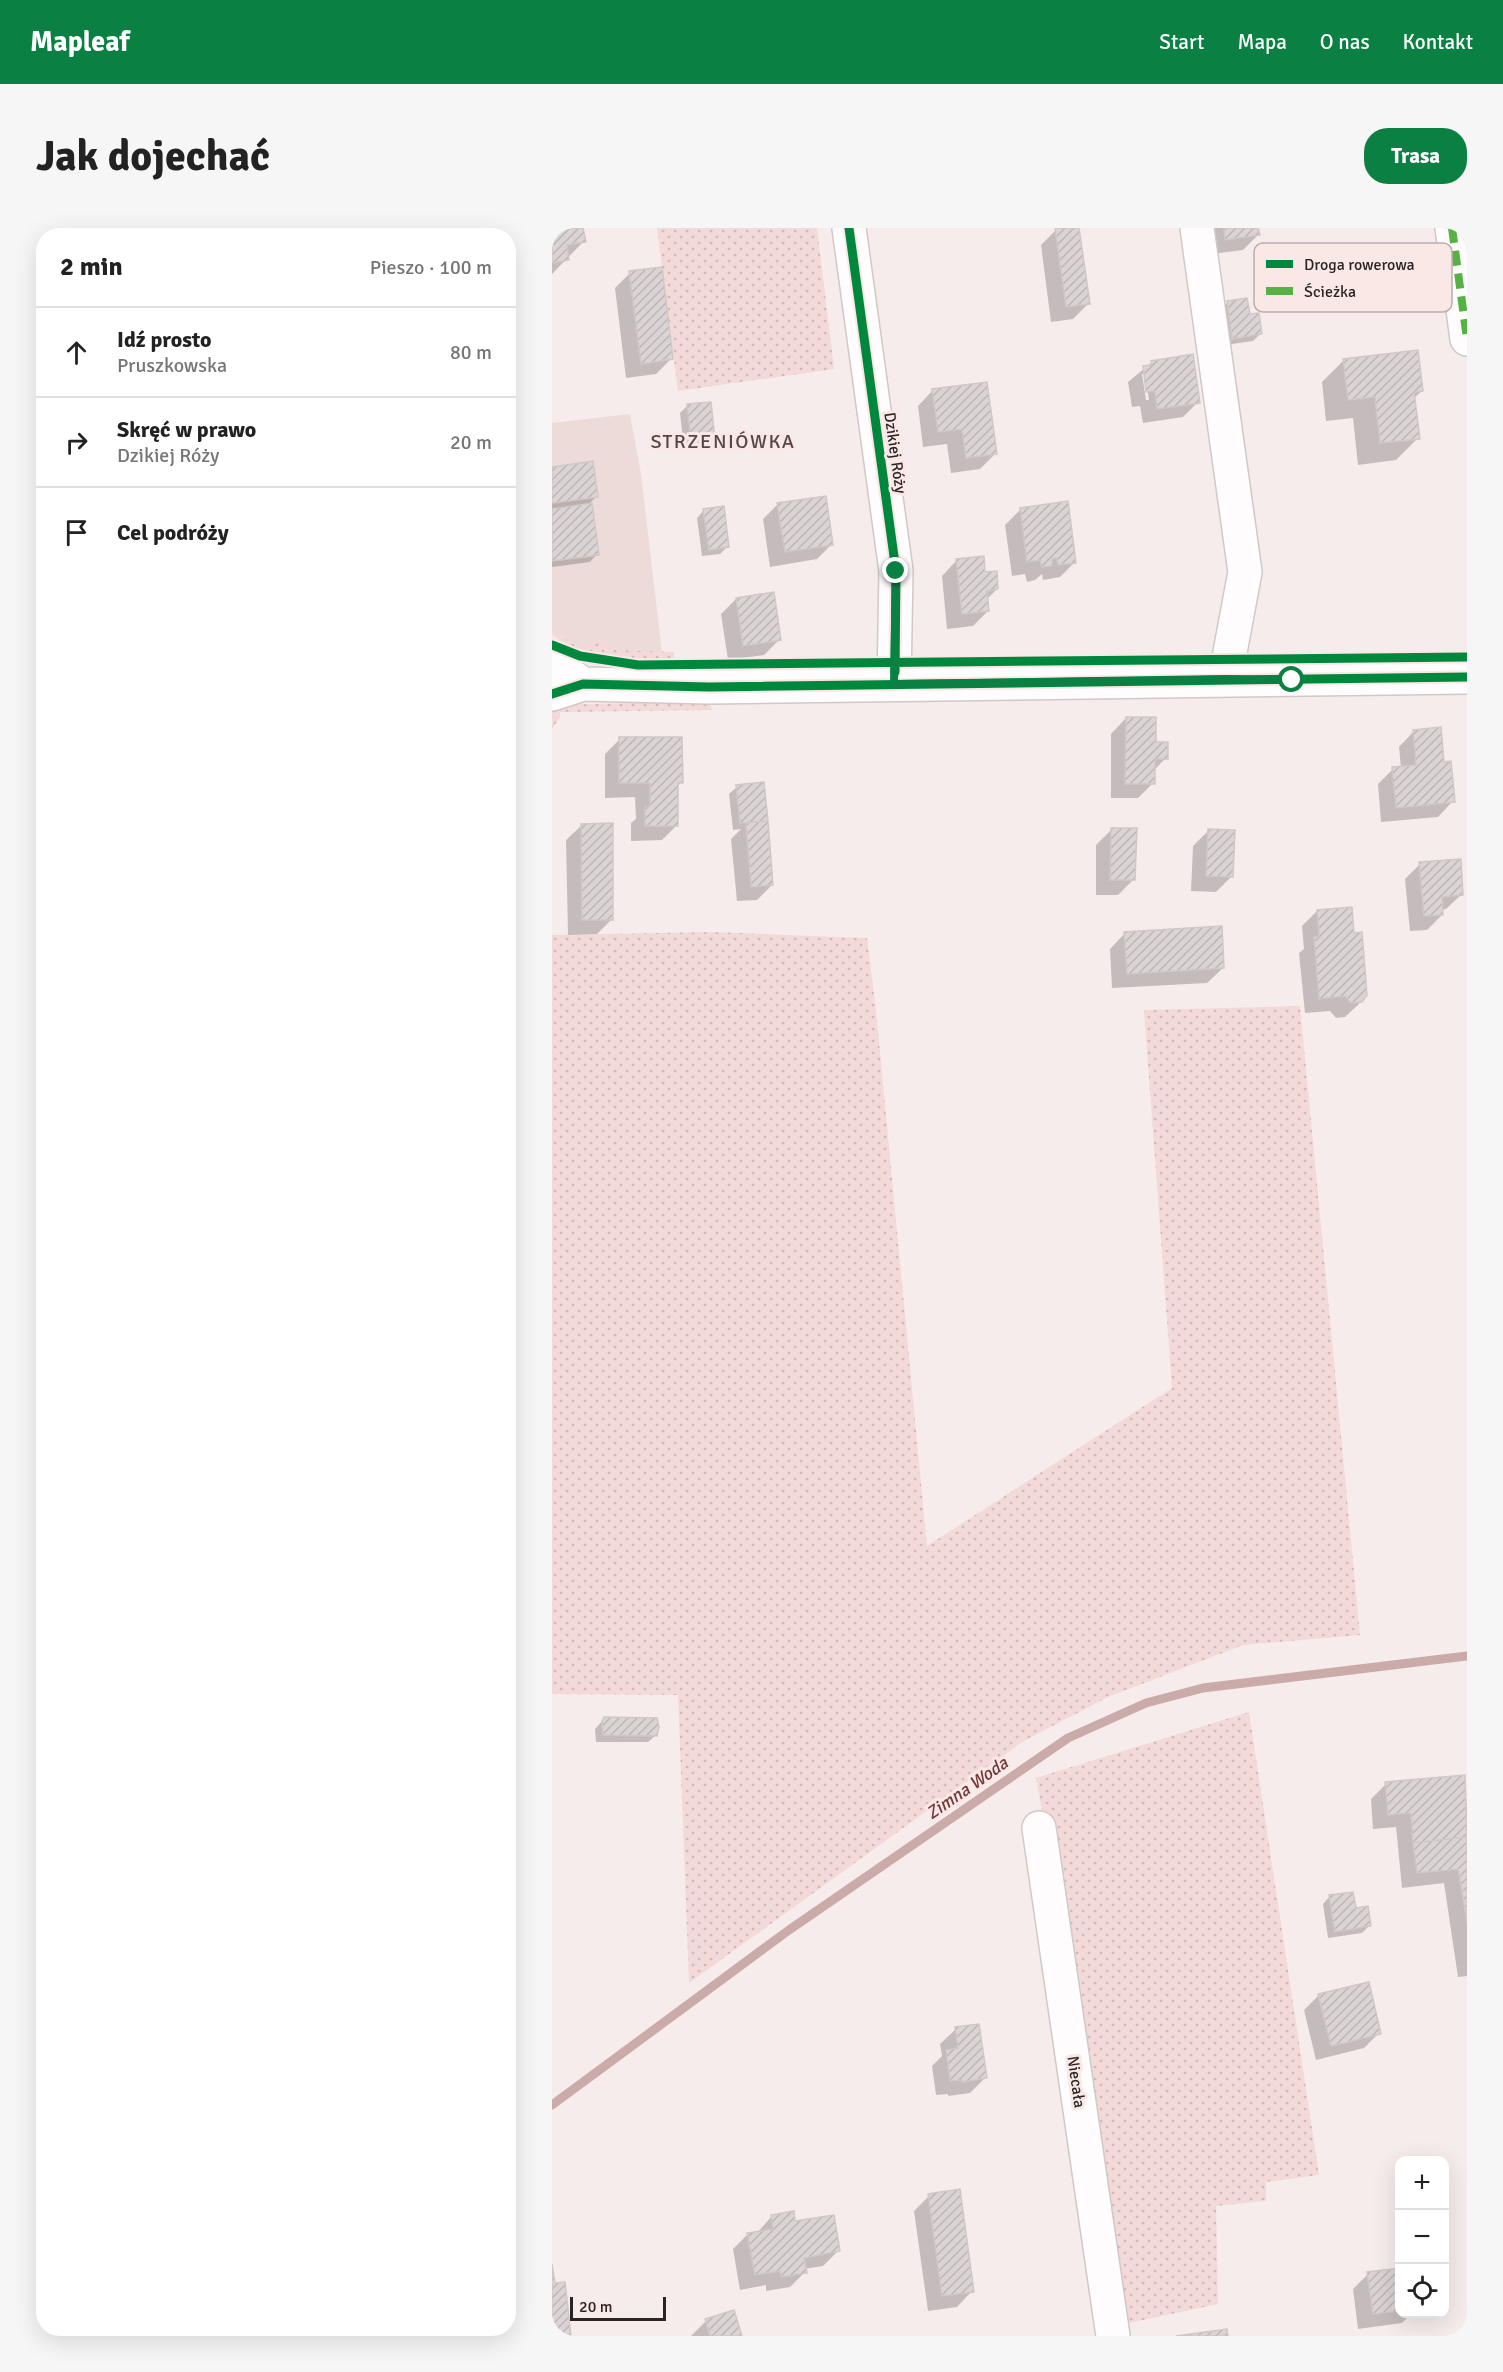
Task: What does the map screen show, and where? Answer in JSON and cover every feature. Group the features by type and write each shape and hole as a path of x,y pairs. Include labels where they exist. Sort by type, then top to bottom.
{"street":[{"name":"Dzikiej Róży","path":"849,228 896,577 894,684"},
{"path":"1197,228 1245,572 1225,679"},
{"path":"1452,228 1467,339"},
{"path":"552,665 583,684"},
{"path":"552,694 583,684 709,687 1467,677"},
{"name":"Niecała","path":"1039,1828 1113,2336"}],"shaded area":[{"path":"657,228 817,228 834,369 678,391"},
{"path":"630,414 641,474 662,653 581,649 552,630 552,423"},
{"path":"552,630 581,649 599,639 614,650 674,652 674,659 627,658 595,653 580,649 565,643 552,635"},
{"path":"709,701 712,710 560,712 560,717 552,729 552,705"},
{"path":"713,932 867,938 927,1546 1172,1388 1144,1010 1300,1006 1360,1635 1243,1645 1108,1697 1022,1742 689,1983 678,1695 552,1694 552,935"},
{"path":"1249,1712 1319,2175 1266,2182 1266,2201 1216,2206 1218,2304 1120,2325 1055,1881 1036,1778"}],"building":[{"path":"552,228 583,228 586,242 567,245 569,260 552,263"},
{"path":"1055,228 1079,228 1090,304 1066,307"},
{"path":"1224,228 1258,228 1260,235 1225,240"},
{"path":"662,267 673,359 641,364 629,271"},
{"path":"1247,298 1250,314 1259,313 1262,334 1232,339 1227,301"},
{"path":"1418,350 1423,391 1414,392 1420,439 1380,443 1375,397 1348,400 1343,359"},
{"path":"1193,354 1200,403 1157,409 1155,391 1146,392 1143,366 1151,365 1151,361"},
{"path":"987,382 997,454 966,458 962,429 938,432 932,389"},
{"path":"711,402 715,440 691,442 687,404"},
{"path":"593,461 598,497 552,503 552,467"},
{"path":"826,496 833,545 785,552 777,503"},
{"path":"1068,501 1076,563 1058,565 1057,558 1052,559 1052,566 1042,567 1040,560 1027,562 1020,508"},
{"path":"592,503 599,555 552,561 552,509"},
{"path":"724,506 729,547 709,550 703,509"},
{"path":"984,556 985,572 997,571 998,589 987,591 989,611 962,614 956,559"},
{"path":"774,592 781,640 743,646 736,598"},
{"path":"1126,717 1156,717 1156,742 1168,742 1168,759 1155,759 1155,784 1125,784"},
{"path":"1441,727 1444,762 1451,761 1455,802 1396,808 1392,767 1416,765 1413,730"},
{"path":"619,737 682,737 683,783 678,783 678,826 645,826 645,807 650,806 650,783 619,783"},
{"path":"764,782 768,821 740,823 736,785"},
{"path":"768,821 773,885 751,887 746,823"},
{"path":"613,823 613,920 582,920 581,824"},
{"path":"1111,828 1137,828 1135,880 1110,880"},
{"path":"1208,829 1235,830 1233,877 1206,876"},
{"path":"1461,859 1463,895 1442,897 1443,915 1424,916 1419,862"},
{"path":"1352,907 1354,933 1362,932 1367,995 1362,1002 1351,1003 1345,996 1319,999 1314,937 1319,936 1317,910"},
{"path":"1222,926 1224,968 1127,974 1124,932"},
{"path":"604,1717 657,1718 659,1727 657,1736 603,1735"},
{"path":"1465,1775 1467,1837 1413,1843 1411,1813 1388,1815 1385,1782"},
{"path":"1467,1837 1467,1890 1462,1891 1458,1869 1417,1873 1413,1843"},
{"path":"1467,1890 1467,1923 1462,1891"},
{"path":"1353,1892 1356,1908 1368,1906 1371,1926 1335,1932 1329,1895"},
{"path":"1369,1982 1381,2034 1331,2046 1318,1994"},
{"path":"979,2024 987,2078 962,2082 962,2080 950,2081 946,2050 958,2048 955,2027"},
{"path":"960,2189 974,2292 942,2296 928,2194"},
{"path":"794,2211 795,2221 834,2215 840,2251 804,2258 807,2273 781,2277 780,2271 755,2275 747,2233 773,2229 771,2215"},
{"path":"552,2264 555,2283 565,2282 571,2336 552,2336"},
{"path":"1395,2269 1395,2312 1373,2314 1367,2272"},
{"path":"734,2310 742,2336 710,2336 705,2319"},
{"path":"1227,2329 1228,2336 1176,2336"}],"waterway":[{"name":"Zimna Woda","path":"552,2105 789,1930 1068,1738 1146,1703 1203,1688 1467,1656"}],"marked path":[{"path":"1452,228 1467,339"}],"cycle path":[{"path":"849,228 896,571 895,672"},
{"path":"552,645 580,656 638,665 1467,657"},
{"path":"552,694 583,684 709,687 1467,677"}],"district":[{"name":"STRZENIÓWKA","path":"723,441"}],"route":[{"path":"896,571 894,684 1292,680"}]}
